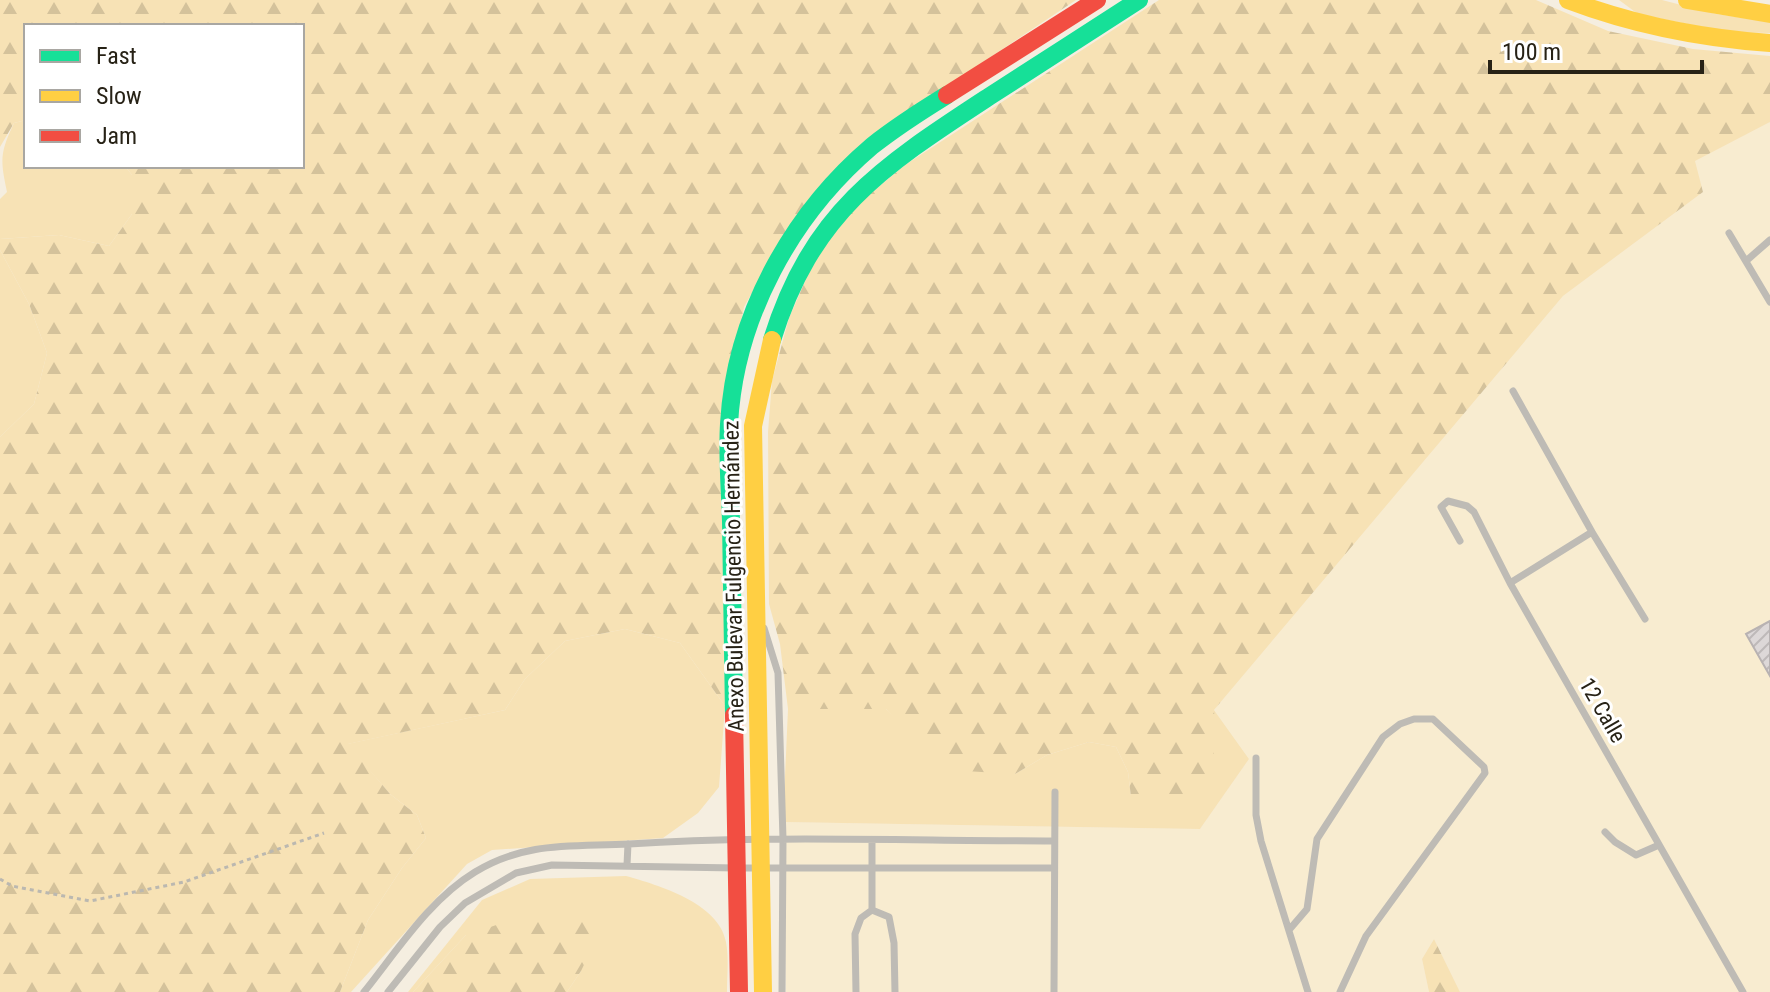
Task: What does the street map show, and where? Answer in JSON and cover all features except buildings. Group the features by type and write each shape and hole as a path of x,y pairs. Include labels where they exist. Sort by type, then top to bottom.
{"main road":[{"name":"Anexo Bulevar Fulgencio Hernández","path":"739,992 729,424 736,374 749,325 768,278 793,234 823,194 859,158 898,126 1097,0"},
{"name":"Anexo Bulevar Fulgencio Hernández","path":"763,992 753,426 759,379 772,333 790,289 813,248 842,210 875,176 913,146 1139,0"},
{"path":"1568,0 1624,19 1707,37 1770,43"},
{"path":"1595,0 1624,19"},
{"path":"1687,0 1770,14"}],"lane":[{"path":"1729,233 1770,302"},
{"path":"1746,261 1770,240"},
{"path":"1513,391 1645,619"},
{"name":"12 Calle","path":"1460,541 1441,507 1448,501 1467,506 1474,512 1510,583 1743,992"},
{"path":"1510,583 1592,532"},
{"path":"755,598 778,673 783,839 782,992"},
{"path":"1289,930 1307,909 1317,839 1383,737 1400,724 1414,719 1433,719 1484,767 1485,773 1366,936 1340,992"},
{"path":"1256,758 1259,828 1308,992"},
{"path":"1054,992 1055,792"},
{"path":"1605,832 1636,855 1659,845"},
{"path":"364,992 450,891 475,872 507,856 549,846 736,839 1054,841"},
{"path":"872,841 872,910"},
{"path":"627,865 628,844"},
{"path":"388,992 440,927 465,903 516,873 552,865 1053,868"},
{"path":"856,992 855,934 861,918 872,910"},
{"path":"872,910 889,917 894,943 895,992"}],"path":[{"path":"0,879 12,886 90,901 184,882 324,833"}],"shaded area":[{"path":"1770,122 1770,992 1460,992 1434,939 1422,959 1429,992 786,992 783,822 1200,829 1249,759 1214,710 1563,296 1703,192 1694,161"}],"green space":[{"path":"0,0 1076,0 880,131 787,229 744,307 723,414 725,706 680,643 625,629 565,641 525,679 505,710 348,744 390,794 417,815 426,838 368,920 340,992 0,992 0,437 34,404 47,353 29,304 0,250 0,239 59,235 109,246 132,214 132,175 127,168 304,168 304,24 24,24 24,120 14,123 0,147"},
{"path":"1159,0 1536,0 1608,31 1693,49 1770,56 1770,122 1695,161 1703,192 1563,296 1214,710 1216,741 1207,788 1170,802 1131,797 1128,772 1116,747 1089,742 1047,755 1015,774 965,771 930,757 886,709 788,709 780,644 769,604 768,432 772,381 789,318 814,261 853,208 905,165"},
{"path":"1619,0 1662,0 1716,14 1770,22 1770,33 1728,32 1638,14"},
{"path":"24,120 24,168 127,168 132,175 132,214 109,246 59,235 0,239 0,199 7,192 2,164 14,123"},
{"path":"0,250 29,304 47,353 34,404 0,437"},
{"path":"625,629 680,643 725,706 719,787 698,813 663,838 492,850 467,864 351,992 340,992 368,920 426,838 417,815 390,794 347,744 505,710 525,679 565,641"},
{"path":"788,709 886,709 903,725 1015,774 1047,755 1089,742 1116,747 1128,772 1131,796 1214,710 1249,759 1200,829 783,822"},
{"path":"626,876 670,891 700,906 712,916 726,942 727,992 567,992 581,971 466,935 413,992 408,992 482,900 530,879"},
{"path":"530,914 584,915 594,944 567,992 413,992 466,935"},
{"path":"1434,939 1460,992 1429,992 1422,959"}],"traffic: fast":[{"path":"772,340 788,295 808,257 830,225 856,196 916,146 1139,0"},
{"path":"734,715 728,436 742,345 772,271 816,204 872,146 947,95"}],"traffic: slow":[{"path":"1568,0 1618,17 1668,29 1770,43"},
{"path":"1687,0 1770,14"},
{"path":"763,992 753,426 772,340"}],"traffic: jam":[{"path":"947,95 1097,0"},
{"path":"734,715 739,992"}]}
